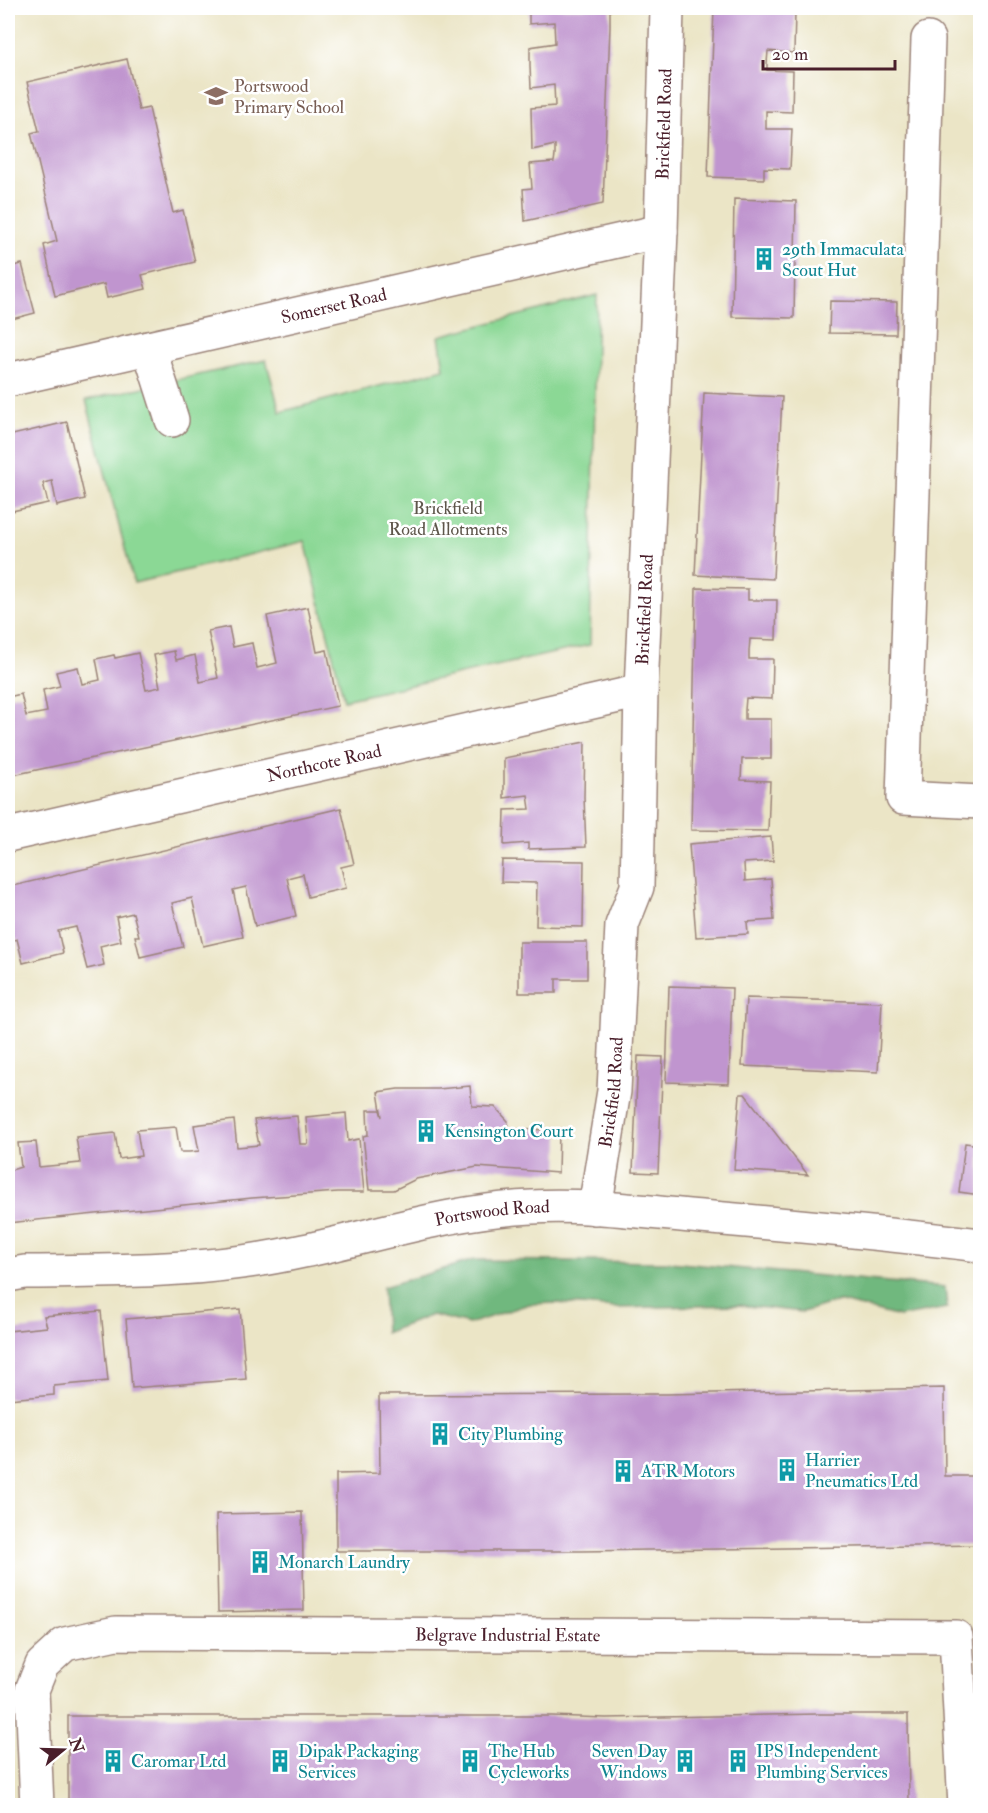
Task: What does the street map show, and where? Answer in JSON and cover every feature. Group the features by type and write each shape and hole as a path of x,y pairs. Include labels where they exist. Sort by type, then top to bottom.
{"street":[{"name":"Brickfield Road","path":"595,1208 614,1092 622,925 637,887 641,691 661,231 667,8"},
{"path":"928,39 903,798 981,802"},
{"name":"Somerset Road","path":"8,380 661,231"},
{"path":"149,348 172,420"},
{"name":"Northcote Road","path":"8,835 641,691"},
{"name":"Portswood Road","path":"8,1275 25,1272 181,1269 243,1262 469,1213 532,1206 595,1208 981,1245"},
{"name":"Belgrave Industrial Estate","path":"37,1806 32,1690 42,1665 65,1644 116,1633 956,1637 965,1806"}],"green space":[{"name":"Brickfield Road Allotments","path":"597,295 590,645 344,700 305,541 134,583 86,400 266,360 280,412 444,369 439,336"},
{"path":"474,1260 669,1262 945,1287 947,1308 899,1317 838,1301 803,1312 738,1305 616,1308 557,1303 529,1304 469,1324 432,1315 385,1333 383,1287"}],"building":[{"path":"529,8 610,8 610,27 603,204 525,221 523,189 532,188 530,164 554,162 555,155 555,145 532,150 531,108 555,106 554,85 531,88 530,66 530,47 555,43 554,22 529,24"},
{"path":"714,8 770,8 769,11 795,12 794,53 768,51 767,63 767,70 793,71 792,112 766,111 766,129 792,129 790,169 764,168 764,179 708,177"},
{"path":"127,59 139,110 149,108 173,213 183,210 195,262 142,275 146,289 107,298 104,284 55,296 44,245 57,241 31,133 39,131 27,82"},
{"name":"29th Immaculata Scout Hut","path":"734,199 796,201 794,318 732,317"},
{"path":"8,248 13,266 22,264 35,313 8,320"},
{"path":"830,301 897,302 896,334 829,333"},
{"path":"704,393 782,397 773,579 695,575"},
{"path":"67,422 85,499 57,506 52,481 43,483 48,503 12,511 8,494 8,436"},
{"path":"696,588 748,589 748,600 777,600 776,640 750,639 749,651 749,659 773,659 772,699 746,698 745,710 745,719 771,719 771,759 742,759 741,780 770,781 768,831 691,830"},
{"path":"308,607 317,652 327,650 338,706 8,776 8,697 21,694 26,716 47,712 43,690 60,686 56,672 78,667 82,684 100,680 96,659 114,655 115,658 138,653 146,690 160,687 154,655 174,651 176,660 195,655 200,682 218,678 208,631 229,627 233,647 252,643 257,668 277,663 267,616"},
{"path":"585,742 586,847 528,849 528,843 504,845 505,810 530,809 528,795 504,798 504,758"},
{"path":"341,808 354,864 341,867 346,888 308,897 303,874 287,878 296,916 255,926 246,887 233,890 243,937 203,946 192,898 172,903 183,947 140,957 135,936 139,936 133,913 116,917 121,941 100,946 104,965 87,969 76,927 58,931 63,953 23,963 17,939 8,942 8,887"},
{"path":"771,837 773,861 744,863 745,881 771,879 774,920 747,922 748,934 696,937 689,844"},
{"path":"502,860 584,861 583,927 536,926 537,883 501,882"},
{"path":"519,942 587,942 587,979 556,979 556,993 519,993"},
{"path":"8,946 13,965 8,966"},
{"path":"669,986 732,988 729,1084 666,1082"},
{"path":"746,998 882,1002 878,1072 742,1066"},
{"path":"638,1056 663,1057 658,1173 633,1172"},
{"path":"470,1086 472,1106 495,1107 508,1121 507,1129 559,1130 558,1173 477,1167 416,1179 394,1190 369,1190 363,1136 368,1135 367,1110 380,1110 382,1117 378,1092"},
{"path":"740,1094 745,1094 808,1175 734,1170"},
{"path":"346,1113 348,1141 359,1139 364,1192 252,1198 8,1223 8,1171 21,1167 18,1143 36,1142 39,1167 80,1163 76,1137 115,1133 119,1159 141,1156 137,1130 176,1127 180,1152 189,1152 199,1151 194,1125 234,1120 237,1147 259,1145 254,1120 297,1116 300,1144 308,1144 306,1117"},
{"path":"965,1143 980,1145 980,1195 959,1192"},
{"path":"240,1309 246,1379 132,1388 126,1319"},
{"path":"101,1311 108,1381 54,1386 54,1395 8,1399 8,1331 47,1327 44,1316"},
{"path":"944,1388 945,1476 980,1476 980,1545 581,1551 336,1551 336,1474 380,1473 379,1395 667,1394"},
{"name":"Monarch Laundry","path":"302,1512 304,1610 218,1612 216,1514"},
{"path":"908,1714 909,1806 68,1806 68,1716 606,1718"}],"place":[{"name":"Portswood Primary School","path":"216,96"},
{"name":"29th Immaculata Scout Hut","path":"764,259"},
{"name":"Kensington Court","path":"426,1131"},
{"name":"City Plumbing","path":"440,1434"},
{"name":"Harrier Pneumatics Ltd","path":"787,1470"},
{"name":"ATR Motors","path":"623,1471"},
{"name":"Monarch Laundry","path":"260,1562"},
{"name":"Caromar Ltd","path":"113,1761"},
{"name":"Dipak Packaging Services","path":"280,1761"},
{"name":"The Hub Cycleworks","path":"470,1761"},
{"name":"Seven Day Windows","path":"685,1761"},
{"name":"IPS Independent Plumbing Services","path":"738,1761"}]}
